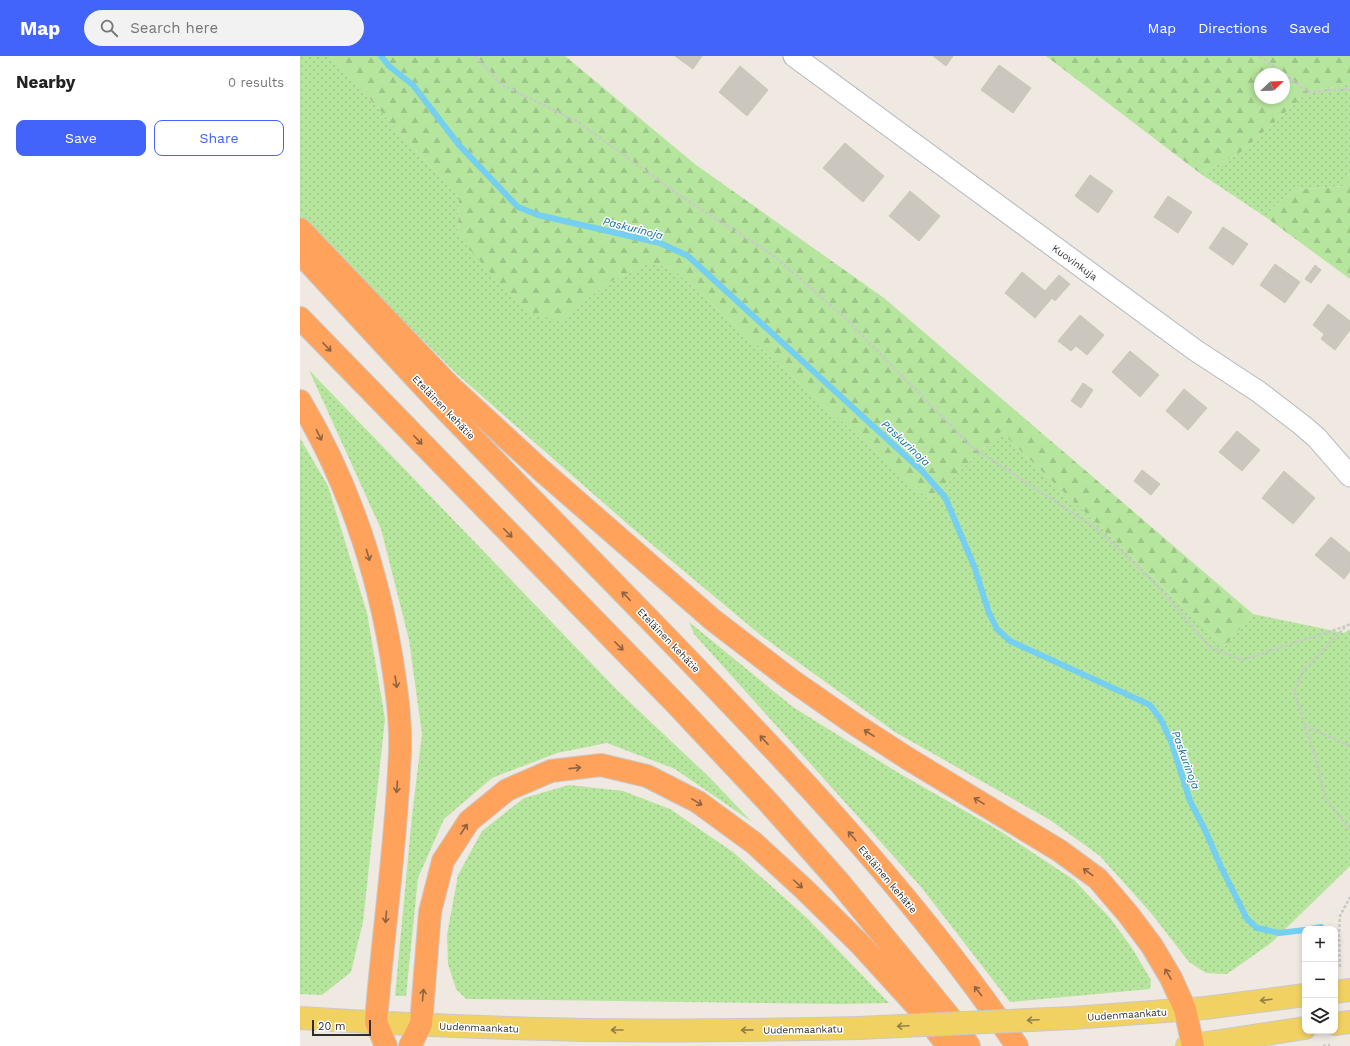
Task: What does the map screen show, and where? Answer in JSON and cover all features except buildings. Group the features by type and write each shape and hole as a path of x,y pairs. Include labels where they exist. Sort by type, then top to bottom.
{"highway":[{"path":"300,229 450,386 540,470 712,620 790,679 853,723 907,758 1060,851 1098,879 1128,914 1152,946 1171,978 1185,1009 1191,1046"},
{"name":"Eteläinen kehätie","path":"300,253 443,407 720,693 819,799 903,896 987,1002 1017,1046"},
{"path":"300,318 676,704 769,803 840,883 949,1016 969,1046"},
{"path":"300,401 313,423 342,483 367,551 386,620 397,688 400,748 395,821 376,1022 386,1046"},
{"path":"410,1046 421,1024 430,912 443,861 470,821 507,790 551,770 601,765 647,776 698,802 754,843 804,889 861,945 922,1012 948,1046"}],"main road":[{"path":"1338,992 1350,990"},
{"name":"Uudenmaankatu","path":"300,1018 592,1030 859,1028 1072,1018 1185,1009 1302,995"},
{"path":"1338,1024 1350,1022"},
{"path":"1191,1046 1302,1028"}],"street":[{"name":"Kuovinkuja","path":"794,56 1189,346 1259,392 1317,438 1350,476"}],"path":[{"path":"475,56 501,84 578,122 680,196 774,254 845,318 972,448 1094,527 1152,579 1210,647 1242,660 1350,624"},
{"path":"1260,56 1276,68"},
{"path":"1290,78 1308,92 1350,89"},
{"path":"1346,626 1304,670 1294,691 1315,756 1325,797 1350,830"},
{"path":"1305,726 1350,746"},
{"path":"1340,967 1338,935 1340,916 1350,897"}],"green space":[{"path":"300,56 331,56 459,198 458,236 560,322 604,285 651,262 673,269 929,500 1001,432 1225,646 1253,614 1344,633 1350,629 1350,866 1271,943 1227,974 1206,973 1189,962 1151,913 1100,856 1050,820 895,732 763,637 631,527 458,375 300,217"},
{"path":"331,56 565,56 696,165 884,298 1253,614 1225,646 1001,432 929,500 673,269 651,262 604,285 560,322 524,311 458,236 459,198"},
{"path":"1046,56 1350,56 1350,84 1308,92 1241,152 1201,174"},
{"path":"1350,84 1350,170 1344,186 1294,190 1272,208 1267,218 1201,174 1241,152 1308,92"},
{"path":"1350,170 1350,279 1267,218 1272,208 1294,190 1344,186"},
{"path":"309,370 618,691 709,777 752,822 675,769 607,743 557,753 492,778 444,819 418,878 406,996 395,996 412,816 422,734 409,640 381,529"},
{"path":"300,438 328,486 367,613 385,719 363,922 351,972 322,995 300,994"},
{"path":"689,622 793,707 897,772 1000,831 1074,880 1110,918 1132,948 1151,980 1150,989 1010,1002 921,887 694,634"},
{"path":"569,785 623,791 670,809 733,852 807,918 889,1003 840,1004 466,999 456,989 448,964 447,935 458,875 482,831 524,798"}],"waterway":[{"name":"Paskurinoja","path":"381,56 389,66 413,85 459,145 518,207 538,215 660,243 688,256 922,471 945,497 974,566 989,613 997,629 1010,641 1150,705 1161,720 1171,741 1190,801 1247,919 1257,928 1279,933 1302,930"}]}
